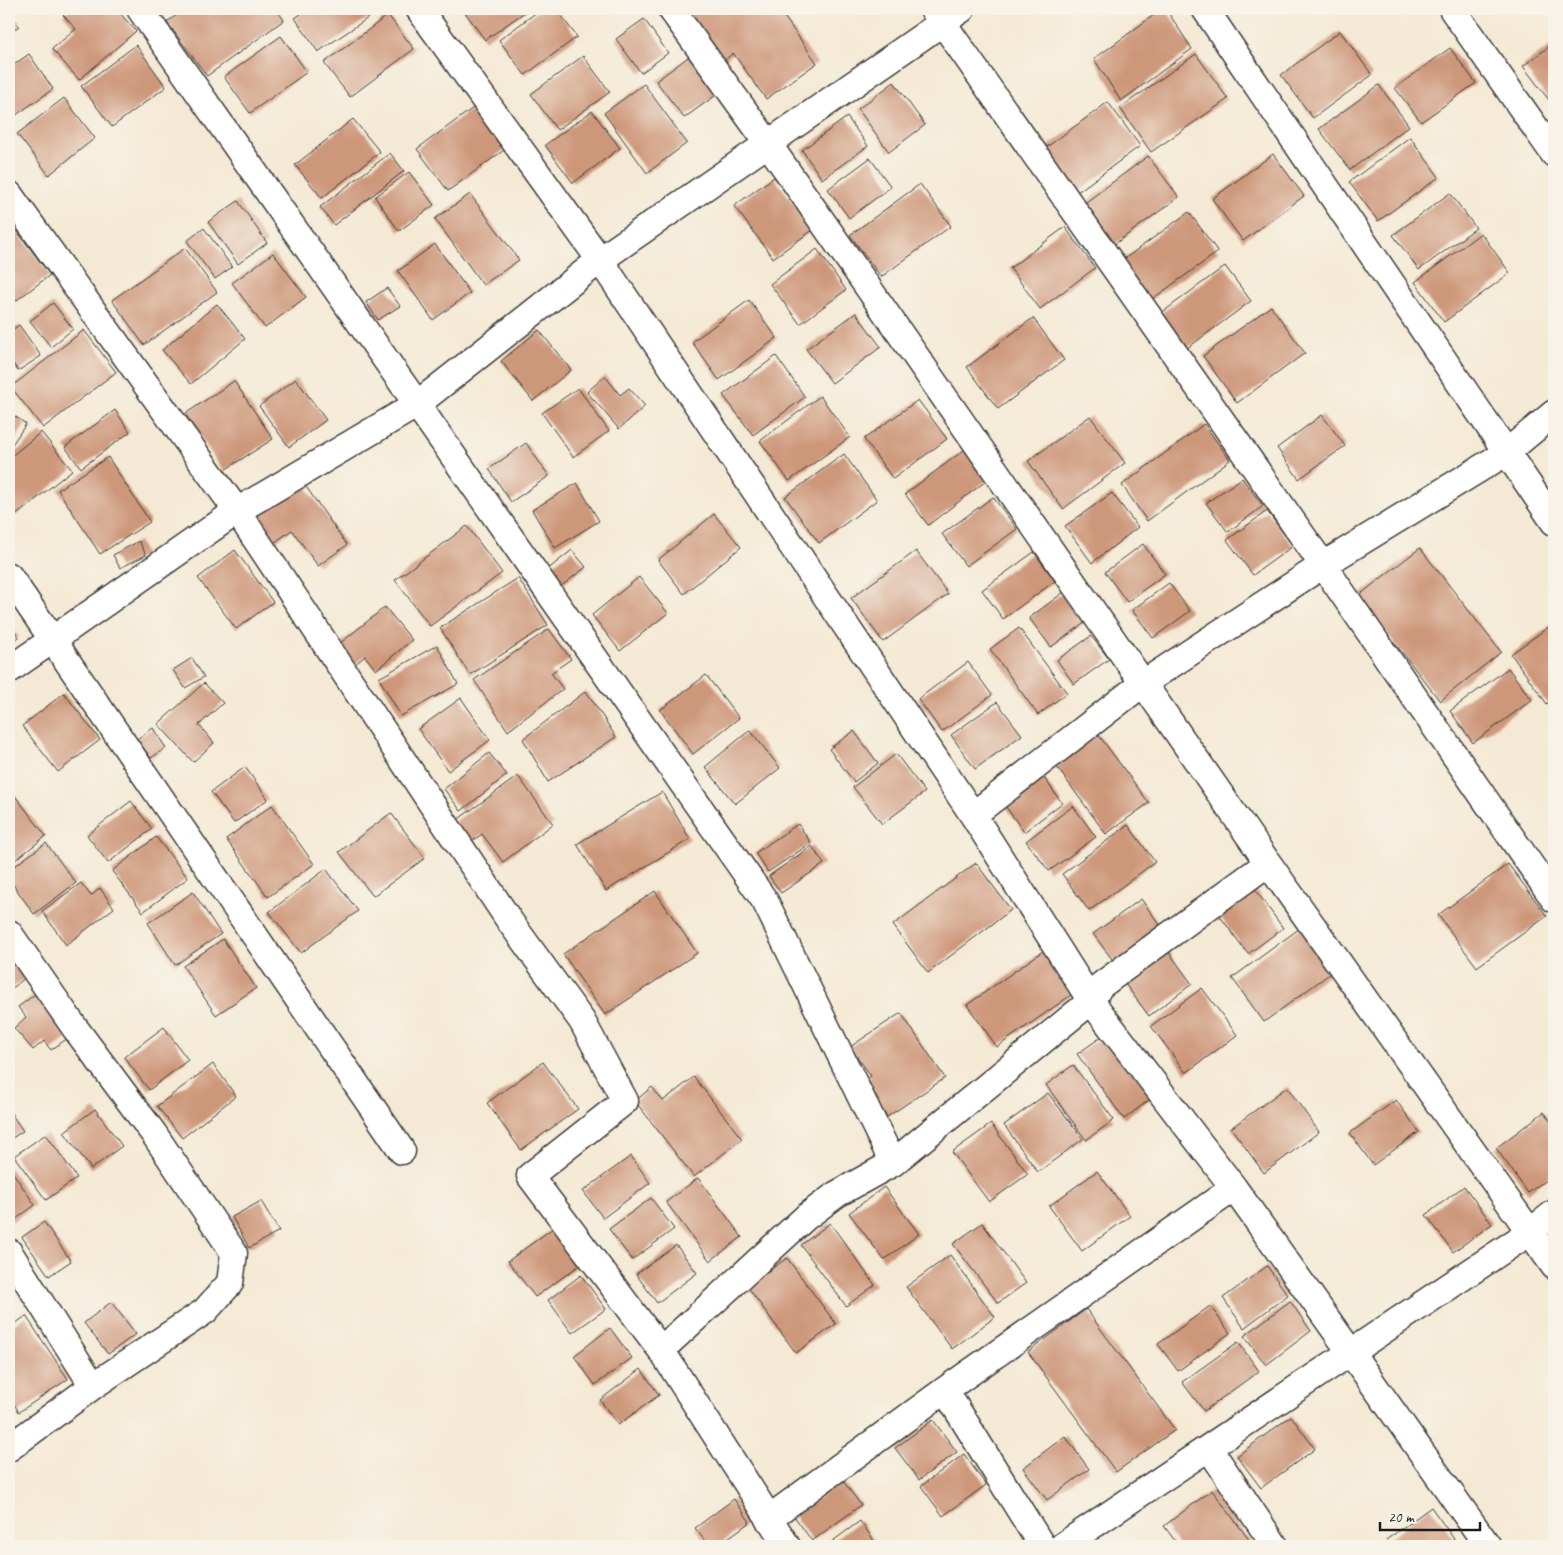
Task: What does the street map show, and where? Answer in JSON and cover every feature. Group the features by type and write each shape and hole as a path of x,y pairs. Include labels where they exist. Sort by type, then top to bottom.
{"street":[{"path":"140,9 765,901 893,1163"},
{"path":"418,9 600,260 973,815 1091,1001 1234,1188 1488,1546"},
{"path":"671,9 768,142 1142,684 1554,1266"},
{"path":"1205,9 1554,522"},
{"path":"1452,9 1554,154"},
{"path":"9,670 237,511 416,405 600,260 768,142 946,13 1554,899"},
{"path":"9,194 237,511 511,923 582,1021 625,1101 530,1176 662,1350 768,1519 787,1546"},
{"path":"973,815 1142,684 1323,565 1507,452 1554,413"},
{"path":"9,576 402,1152"},
{"path":"662,1350 806,1217 837,1194 893,1163 1091,1001 1100,986 1268,863"},
{"path":"9,933 75,1028 154,1134 234,1253 230,1283 205,1311 93,1386 9,1448"},
{"path":"768,1519 945,1390 1234,1188"},
{"path":"1062,1546 1530,1232 1554,1213"},
{"path":"9,1252 93,1386"},
{"path":"945,1390 1042,1546"},
{"path":"1209,1448 1275,1546"}],"building":[{"path":"70,9 116,9 136,31 79,80 52,49 76,29 63,15"},
{"path":"185,9 276,9 284,20 207,76 167,22"},
{"path":"308,9 381,9 318,52 295,18"},
{"path":"467,9 529,9 485,40 464,11"},
{"path":"541,9 556,9 577,37 525,75 499,40"},
{"path":"689,9 791,9 783,15 817,63 766,99 733,53 724,61 685,12"},
{"path":"1162,9 1166,9 1192,49 1121,101 1094,59"},
{"path":"9,12 19,26 9,34"},
{"path":"388,15 414,49 350,97 324,63"},
{"path":"644,19 668,53 641,73 616,39"},
{"path":"1340,31 1372,75 1313,118 1281,75"},
{"path":"281,36 307,72 250,113 224,77"},
{"path":"1554,43 1554,102 1552,104 1523,66"},
{"path":"136,45 166,87 112,127 81,86"},
{"path":"1450,48 1476,83 1421,122 1395,88"},
{"path":"29,54 53,89 9,120 9,68"},
{"path":"1196,54 1228,99 1151,152 1120,108"},
{"path":"691,55 719,93 684,118 656,81"},
{"path":"583,56 610,92 557,130 531,94"},
{"path":"894,82 925,125 889,152 858,109"},
{"path":"644,84 687,143 647,173 604,113"},
{"path":"1379,85 1409,126 1350,170 1319,129"},
{"path":"64,98 95,138 49,175 17,134"},
{"path":"1108,102 1140,146 1076,193 1044,149"},
{"path":"480,103 511,145 448,191 417,149"},
{"path":"592,111 620,148 573,183 545,145"},
{"path":"847,117 868,146 822,179 802,150"},
{"path":"353,119 380,152 322,198 295,165"},
{"path":"1410,137 1439,177 1378,221 1349,182"},
{"path":"390,153 404,171 334,225 320,207"},
{"path":"1273,154 1304,196 1243,241 1212,199"},
{"path":"1148,156 1179,197 1112,246 1082,205"},
{"path":"870,158 891,187 849,218 828,189"},
{"path":"409,172 434,205 399,231 375,197"},
{"path":"774,177 813,230 773,258 734,206"},
{"path":"920,184 951,226 881,277 850,235"},
{"path":"1450,193 1476,228 1419,270 1393,235"},
{"path":"470,194 519,260 483,285 435,219"},
{"path":"238,201 267,243 238,264 208,222"},
{"path":"1189,212 1218,252 1148,302 1120,262"},
{"path":"14,227 50,275 9,306 9,230"},
{"path":"1065,227 1095,268 1040,309 1010,268"},
{"path":"204,228 232,267 215,279 187,241"},
{"path":"1481,233 1510,273 1444,322 1415,282"},
{"path":"435,244 470,293 433,320 398,271"},
{"path":"185,248 217,292 144,345 112,300"},
{"path":"817,249 846,290 800,324 770,284"},
{"path":"273,253 306,297 265,328 232,283"},
{"path":"1225,266 1251,301 1178,355 1152,320"},
{"path":"387,288 400,306 378,320 366,302"},
{"path":"749,300 777,338 719,380 692,342"},
{"path":"53,303 73,329 51,347 30,321"},
{"path":"217,304 245,339 191,384 162,350"},
{"path":"1271,306 1305,353 1237,403 1203,356"},
{"path":"856,313 881,347 832,383 806,349"},
{"path":"1033,318 1064,360 998,409 967,367"},
{"path":"19,325 41,356 18,371 9,357 9,332"},
{"path":"84,330 116,372 43,428 11,387"},
{"path":"539,330 571,370 533,401 501,361"},
{"path":"776,356 805,397 753,435 723,395"},
{"path":"605,376 620,395 629,388 645,406 619,429 587,392"},
{"path":"296,379 326,420 289,447 259,406"},
{"path":"234,381 273,439 223,471 185,414"},
{"path":"578,388 609,431 573,457 542,413"},
{"path":"820,396 850,437 789,481 760,441"},
{"path":"918,400 947,439 893,479 864,439"},
{"path":"115,410 130,432 81,468 65,447"},
{"path":"9,412 26,424 9,449"},
{"path":"1322,415 1345,446 1299,479 1277,448"},
{"path":"1090,416 1125,463 1063,509 1028,461"},
{"path":"1204,424 1230,460 1147,521 1122,485"},
{"path":"41,432 72,470 14,517 9,510 9,458"},
{"path":"526,443 549,476 511,502 489,469"},
{"path":"968,447 990,478 928,525 905,494"},
{"path":"844,454 877,500 819,543 785,497"},
{"path":"108,457 150,522 100,554 58,490"},
{"path":"1242,478 1263,506 1228,532 1206,503"},
{"path":"302,481 347,545 318,566 292,530 271,545 252,517"},
{"path":"577,483 599,521 555,548 532,510"},
{"path":"1112,493 1138,527 1092,563 1065,526"},
{"path":"993,497 1017,529 966,566 942,534"},
{"path":"1267,511 1293,546 1253,575 1227,540"},
{"path":"714,514 741,547 684,594 658,560"},
{"path":"467,526 502,573 430,626 395,580"},
{"path":"139,541 146,555 120,568 113,555"},
{"path":"1143,544 1165,574 1127,602 1105,572"},
{"path":"1420,548 1501,652 1440,701 1358,596"},
{"path":"235,550 273,602 236,629 198,578"},
{"path":"572,550 586,567 560,587 547,570"},
{"path":"916,551 948,594 883,642 851,598"},
{"path":"1034,552 1055,581 1003,619 982,590"},
{"path":"639,577 668,613 620,651 592,615"},
{"path":"518,578 548,625 470,675 440,628"},
{"path":"1169,583 1190,611 1153,638 1132,610"},
{"path":"1064,592 1086,622 1051,647 1029,618"},
{"path":"385,607 412,640 376,670 365,656 354,665 338,645"},
{"path":"1554,623 1554,698 1547,704 1511,654"},
{"path":"9,624 19,637 9,644"},
{"path":"1019,628 1067,693 1038,715 990,649"},
{"path":"549,629 571,659 551,673 563,689 508,731 474,680"},
{"path":"1091,636 1109,659 1074,684 1057,660"},
{"path":"437,645 458,684 401,716 379,678"},
{"path":"192,658 204,677 185,688 173,670"},
{"path":"968,662 992,695 942,732 918,699"},
{"path":"1508,668 1532,700 1473,743 1450,711"},
{"path":"706,675 739,718 693,754 660,710"},
{"path":"204,683 223,703 199,725 214,743 193,762 158,724"},
{"path":"586,691 616,737 548,782 523,739"},
{"path":"64,693 100,740 58,772 22,726"},
{"path":"461,698 490,740 448,771 418,729"},
{"path":"997,702 1022,735 975,769 951,735"},
{"path":"153,728 166,748 151,758 137,739"},
{"path":"750,730 780,768 735,804 705,767"},
{"path":"854,731 878,763 854,782 829,749"},
{"path":"1098,734 1149,803 1106,834 1056,766"},
{"path":"489,753 507,775 461,811 444,789"},
{"path":"896,754 925,792 882,824 853,787"},
{"path":"245,767 268,799 234,823 211,792"},
{"path":"1042,775 1062,803 1024,832 1003,803"},
{"path":"518,776 553,824 503,862 482,834 468,844 453,823"},
{"path":"9,788 46,836 9,865"},
{"path":"662,792 690,839 606,891 577,844"},
{"path":"131,801 152,829 108,863 87,835"},
{"path":"272,805 314,864 268,897 226,839"},
{"path":"1073,806 1096,837 1049,871 1026,841"},
{"path":"391,813 425,858 373,896 339,852"},
{"path":"798,824 811,843 768,872 755,853"},
{"path":"1128,825 1155,862 1089,911 1062,874"},
{"path":"156,837 188,878 143,912 112,871"},
{"path":"46,843 76,883 34,914 9,879 9,870"},
{"path":"812,846 824,864 781,893 769,876"},
{"path":"976,863 1011,910 928,973 893,925"},
{"path":"1508,864 1547,916 1477,967 1438,915"},
{"path":"326,869 358,911 301,953 269,912"},
{"path":"81,883 91,896 100,888 114,908 66,945 42,911"},
{"path":"1254,888 1283,928 1248,954 1219,915"},
{"path":"655,891 697,953 605,1015 563,954"},
{"path":"193,892 221,934 175,965 148,923"},
{"path":"1141,899 1166,933 1118,967 1093,934"},
{"path":"1307,923 1339,967 1264,1022 1232,978"},
{"path":"223,939 256,988 216,1015 183,966"},
{"path":"1163,944 1192,984 1149,1016 1120,977"},
{"path":"1043,951 1074,993 997,1047 967,1005"},
{"path":"9,955 26,977 9,991"},
{"path":"1202,988 1237,1035 1186,1073 1151,1026"},
{"path":"42,989 75,1033 51,1050 44,1041 33,1050 14,1028 26,1017 18,1007"},
{"path":"901,1013 945,1078 887,1117 863,1082 871,1076 850,1047"},
{"path":"164,1027 188,1060 149,1090 124,1057"},
{"path":"1107,1033 1153,1097 1124,1119 1077,1054"},
{"path":"543,1062 578,1109 521,1150 487,1103"},
{"path":"213,1064 236,1096 182,1138 157,1106"},
{"path":"1073,1065 1114,1120 1086,1140 1046,1085"},
{"path":"694,1077 742,1139 694,1177 635,1101 652,1087 663,1101"},
{"path":"1287,1087 1319,1132 1264,1173 1231,1128"},
{"path":"1048,1093 1083,1139 1038,1172 1004,1125"},
{"path":"1396,1100 1419,1132 1373,1165 1350,1133"},
{"path":"95,1109 122,1146 91,1169 64,1132"},
{"path":"9,1110 23,1131 9,1140"},
{"path":"1544,1112 1554,1126 1554,1174 1528,1193 1496,1148"},
{"path":"991,1124 1028,1174 989,1202 952,1152"},
{"path":"46,1134 77,1178 46,1200 14,1156"},
{"path":"631,1156 650,1183 603,1218 583,1191"},
{"path":"9,1167 35,1205 12,1222 9,1218"},
{"path":"1097,1171 1130,1216 1082,1251 1049,1206"},
{"path":"698,1178 742,1237 710,1261 666,1202"},
{"path":"1464,1186 1492,1224 1453,1252 1426,1215"},
{"path":"884,1187 919,1234 884,1260 849,1213"},
{"path":"651,1198 674,1229 632,1260 609,1229"},
{"path":"261,1201 279,1231 249,1248 232,1217"},
{"path":"44,1222 71,1261 49,1276 22,1237"},
{"path":"830,1223 875,1285 846,1306 801,1245"},
{"path":"982,1223 1026,1283 998,1303 953,1244"},
{"path":"553,1228 580,1265 535,1297 508,1261"},
{"path":"676,1245 697,1273 657,1303 636,1274"},
{"path":"950,1255 995,1317 952,1349 906,1287"},
{"path":"787,1258 836,1324 796,1353 747,1286"},
{"path":"1267,1266 1288,1295 1244,1328 1223,1298"},
{"path":"581,1275 606,1309 572,1333 548,1300"},
{"path":"1290,1301 1311,1331 1266,1365 1244,1336"},
{"path":"111,1302 136,1334 108,1354 84,1323"},
{"path":"1210,1306 1230,1333 1178,1371 1158,1344"},
{"path":"1086,1309 1175,1430 1116,1472 1028,1352"},
{"path":"26,1316 68,1379 19,1412 9,1396 9,1328"},
{"path":"610,1328 632,1358 595,1385 574,1356"},
{"path":"1238,1342 1259,1371 1204,1411 1182,1382"},
{"path":"641,1369 659,1395 618,1425 600,1400"},
{"path":"1291,1416 1315,1449 1261,1488 1237,1456"},
{"path":"933,1420 957,1452 919,1480 895,1448"},
{"path":"1065,1436 1089,1469 1047,1500 1023,1468"},
{"path":"964,1454 986,1485 943,1516 921,1486"},
{"path":"843,1481 861,1505 812,1541 794,1516"},
{"path":"1212,1490 1250,1541 1243,1546 1179,1546 1164,1526"},
{"path":"734,1499 750,1522 717,1546 709,1546 695,1528"},
{"path":"1431,1507 1459,1546 1391,1546 1386,1540"},
{"path":"860,1521 878,1546 826,1546"}]}
